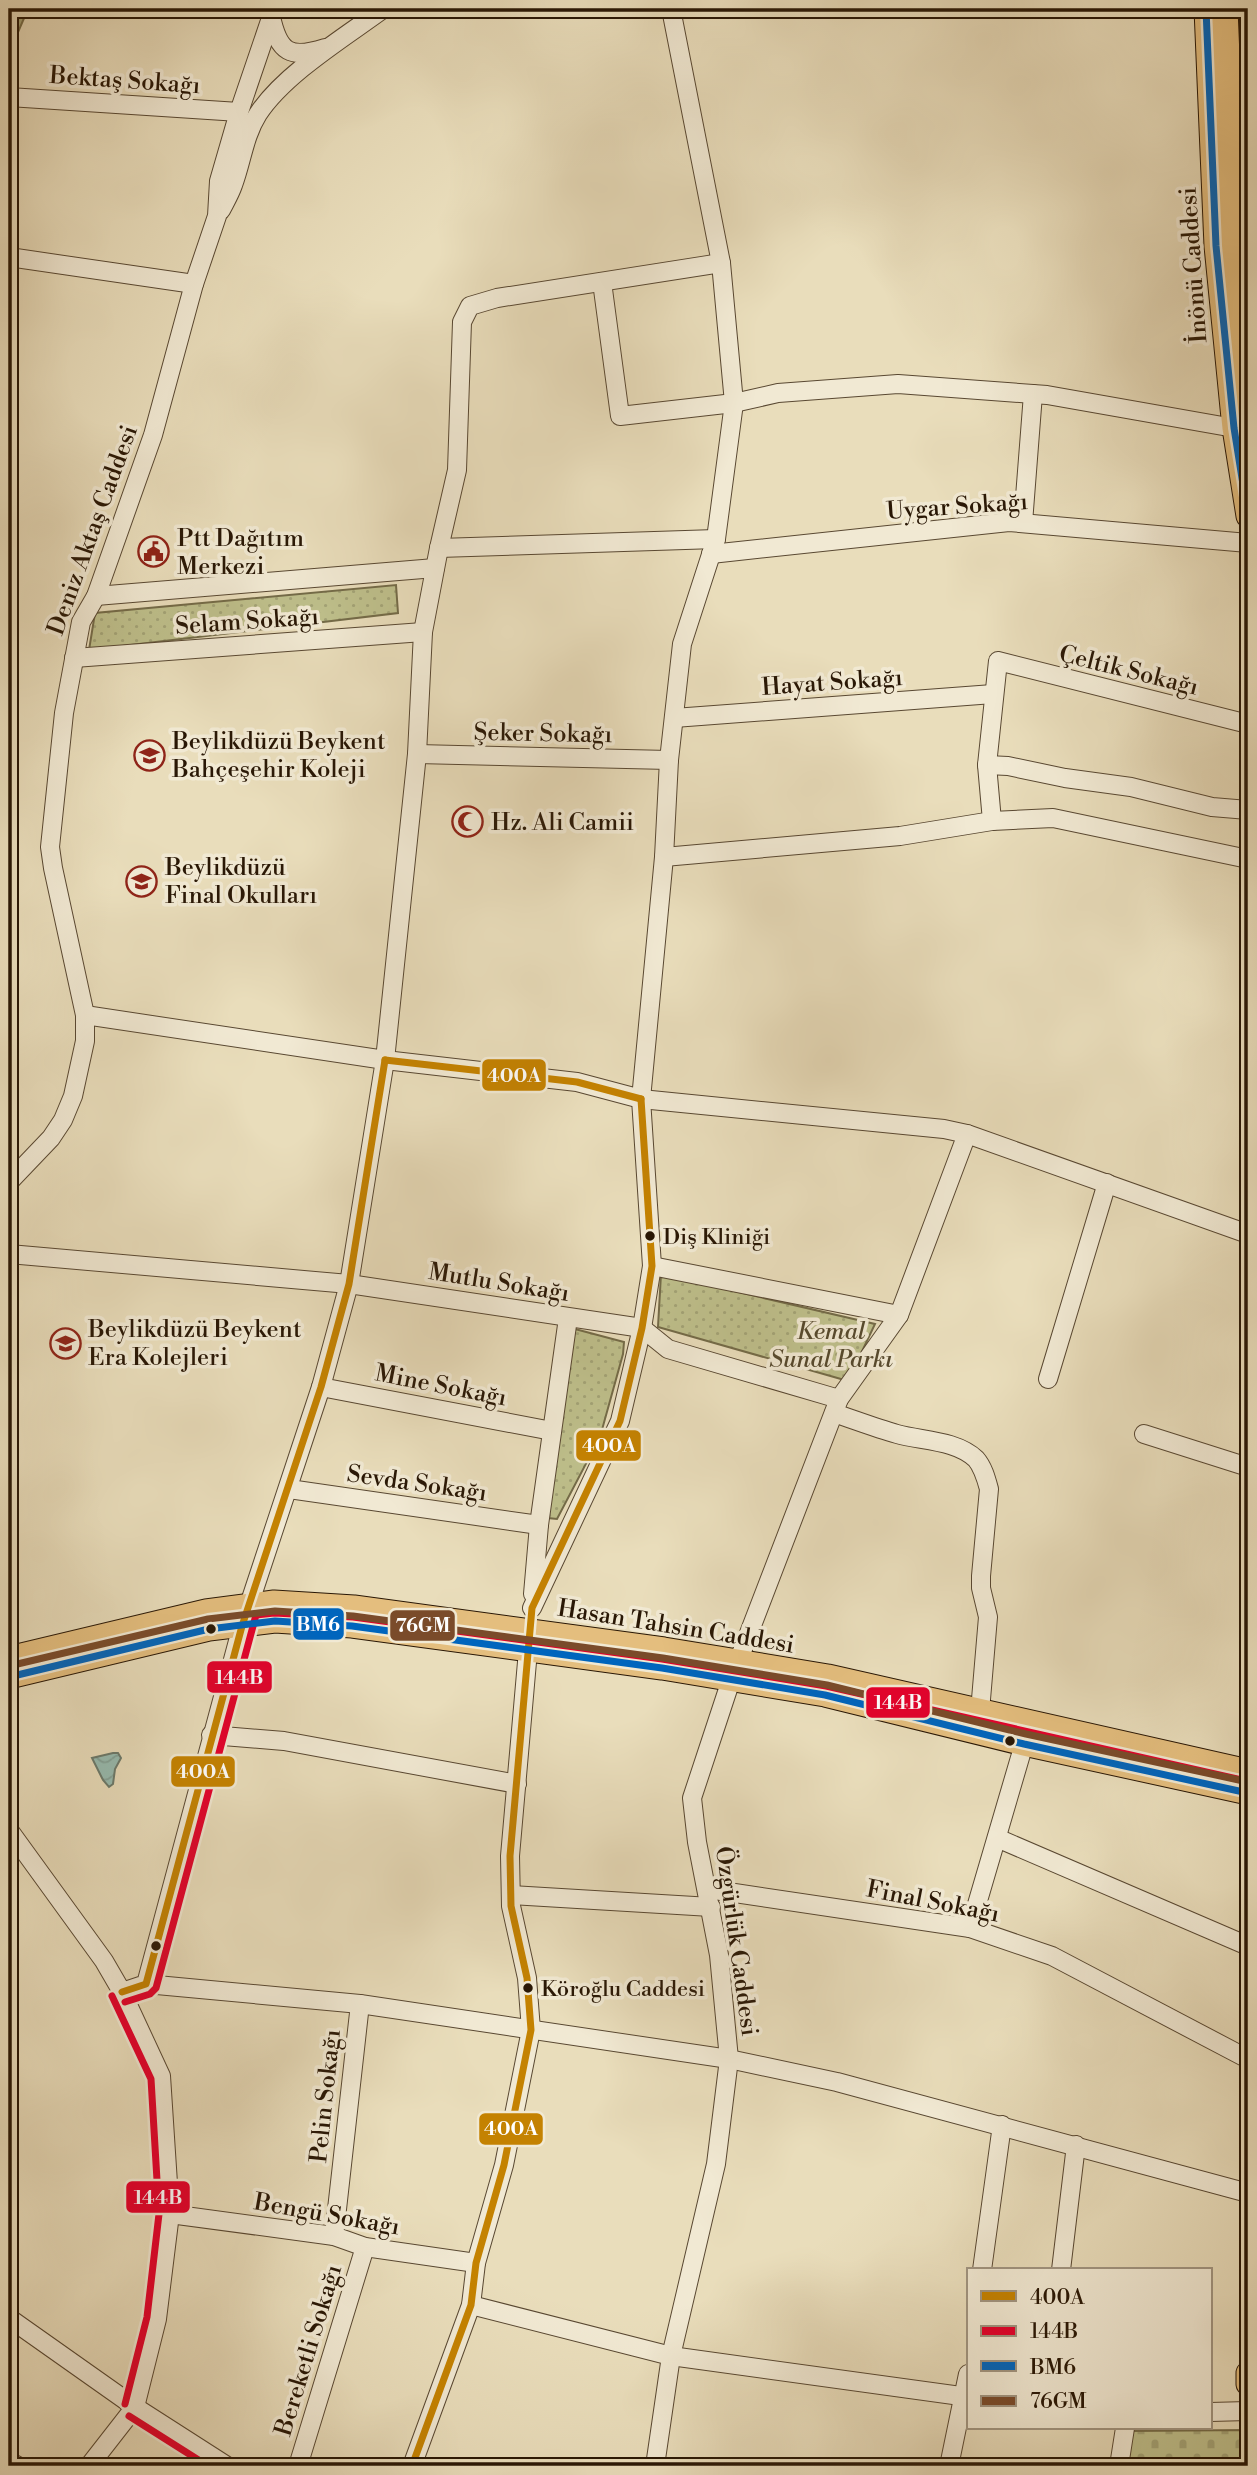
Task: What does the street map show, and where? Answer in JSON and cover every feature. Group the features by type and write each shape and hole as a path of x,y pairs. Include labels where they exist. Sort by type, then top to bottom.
{"main road":[{"path":"1206,9 1228,58"},
{"path":"1226,9 1228,58 1222,158 1242,246 1232,316 1248,369"},
{"name":"İnönü Caddesi","path":"1222,158 1248,516"},
{"name":"Hasan Tahsin Caddesi","path":"9,1677 209,1629 274,1602 354,1607 530,1629 736,1671 1024,1744 1248,1793"},
{"name":"Hasan Tahsin Caddesi","path":"9,1658 206,1611 244,1616"},
{"name":"Hasan Tahsin Caddesi","path":"736,1671 828,1676 1248,1771"},
{"path":"1248,2374 1248,2384"}],"street":[{"path":"272,13 279,43 294,54 308,54 328,47 383,9"},
{"path":"530,1629 620,1421 642,1328 652,1266 641,1099 664,857 668,760 682,645 714,547 734,403 721,263 671,9"},
{"name":"Deniz Aktaş Caddesi","path":"9,1182 51,1138 63,1120 73,1096 85,1041 85,1015 50,847 64,713 81,622 96,596 153,435 194,284 217,216 219,181 272,13"},
{"path":"217,216 233,186 247,137 258,114 289,80 349,33"},
{"name":"Bektaş Sokağı","path":"9,97 239,112"},
{"path":"9,257 194,284"},
{"path":"146,1984 244,1616 289,1489 349,1284 385,1060 417,754 423,632 457,470 462,322 470,306 497,298 721,263"},
{"path":"602,282 620,416 734,403 778,393 898,384 1033,394 1241,426"},
{"path":"1023,523 1033,394"},
{"name":"Uygar Sokağı","path":"439,548 714,547 1009,522 1248,543"},
{"path":"96,596 435,568"},
{"name":"Selam Sokağı","path":"74,658 423,632"},
{"name":"Çeltik Sokağı","path":"993,694 998,662 1248,724"},
{"path":"992,821 986,765 993,694"},
{"name":"Hayat Sokağı","path":"674,718 993,694"},
{"name":"Şeker Sokağı","path":"417,754 668,760"},
{"path":"986,765 1008,766 1065,778 1131,787 1212,807 1248,810"},
{"path":"664,857 900,836 992,821 1053,818 1248,859"},
{"path":"85,1015 385,1060 577,1082 641,1099 944,1129 967,1134 1248,1234"},
{"name":"Özgürlük Caddesi","path":"655,2466 671,2356 716,2164 729,2059 719,1955 697,1842 692,1798 736,1671 837,1406 899,1315 967,1134"},
{"path":"1048,1379 1107,1183"},
{"name":"Mutlu Sokağı","path":"9,1254 349,1284 642,1328"},
{"path":"652,1266 899,1315"},
{"path":"412,2466 471,2305 476,2263 504,2165 531,2029 527,1978 511,1906 510,1856 538,1525 568,1318"},
{"path":"642,1328 668,1349 837,1406 899,1435 965,1451 977,1460 989,1489 981,1588 988,1617 980,1711"},
{"name":"Mine Sokağı","path":"321,1387 552,1431"},
{"path":"1144,1434 1248,1467"},
{"name":"Sevda Sokağı","path":"289,1489 538,1525"},
{"path":"211,1735 284,1741 517,1784"},
{"path":"970,1928 1024,1744"},
{"path":"9,1830 104,1961 122,1992 161,2076 170,2214 157,2319 135,2407 89,2466"},
{"path":"997,1838 1248,1946"},
{"name":"Final Sokağı","path":"511,1895 709,1898 970,1928 1052,1956 1248,2059"},
{"path":"122,1992 146,1984 359,2004 729,2059 837,2082 1248,2193"},
{"name":"Pelin Sokağı","path":"334,2236 359,2004"},
{"path":"982,2268 1002,2125"},
{"path":"1062,2268 1076,2145"},
{"name":"Bengü Sokağı","path":"170,2214 334,2236 365,2247 476,2263"},
{"name":"Bereketli Sokağı","path":"298,2466 365,2247"},
{"path":"471,2305 671,2356 967,2397 949,2466"},
{"path":"9,2318 135,2407 227,2466"},
{"path":"1212,2412 1248,2412"},
{"path":"1119,2466 1125,2430"},
{"path":"9,2460 18,2466"}],"green space":[{"path":"9,9 28,9 9,53"},
{"path":"396,585 398,613 89,650 95,613"},
{"name":"Kemal Sunal Parkı","path":"661,1274 875,1324 848,1381 658,1327"},
{"path":"575,1329 624,1342 623,1354 600,1437 557,1519 548,1518"},
{"path":"1248,2430 1248,2466 1126,2466 1130,2431"}],"water":[{"path":"118,1753 121,1758 115,1769 113,1784 109,1787 92,1758"}],"transit line":[{"name":"BM6","path":"1206,9 1216,246 1234,428 1248,516"},
{"name":"400A","path":"385,1060 577,1082 641,1099"},
{"name":"400A","path":"122,1992 146,1984 242,1626 321,1387 349,1284 385,1060"},
{"name":"400A","path":"412,2466 471,2305 476,2263 504,2165 531,2030 527,1978 511,1906 510,1856 532,1608 620,1421 642,1328 652,1266 641,1099"},
{"name":"76GM","path":"9,1666 208,1619 275,1611 353,1616 663,1658 827,1685 1026,1734 1248,1782"},
{"name":"144B","path":"125,2002 150,1994 156,1988 256,1615 274,1613 353,1617 662,1659 826,1686 1246,1781"},
{"name":"BM6","path":"9,1677 209,1629 275,1621 352,1626 662,1668 825,1695 1024,1744 1248,1793"},
{"name":"144B","path":"112,1996 151,2079 159,2214 147,2317 125,2404"},
{"name":"144B","path":"129,2416 208,2466"}],"place":[{"name":"Ptt Dağıtım Merkezi","path":"154,552"},
{"name":"Beylikdüzü Beykent Bahçeşehir Koleji","path":"149,755"},
{"name":"Hz. Ali Camii","path":"468,822"},
{"name":"Beylikdüzü Final Okulları","path":"142,881"},
{"name":"Diş Kliniği","path":"650,1236"},
{"name":"Beylikdüzü Beykent Era Kolejleri","path":"65,1343"},
{"name":"Köroğlu Caddesi","path":"528,1988"}]}
